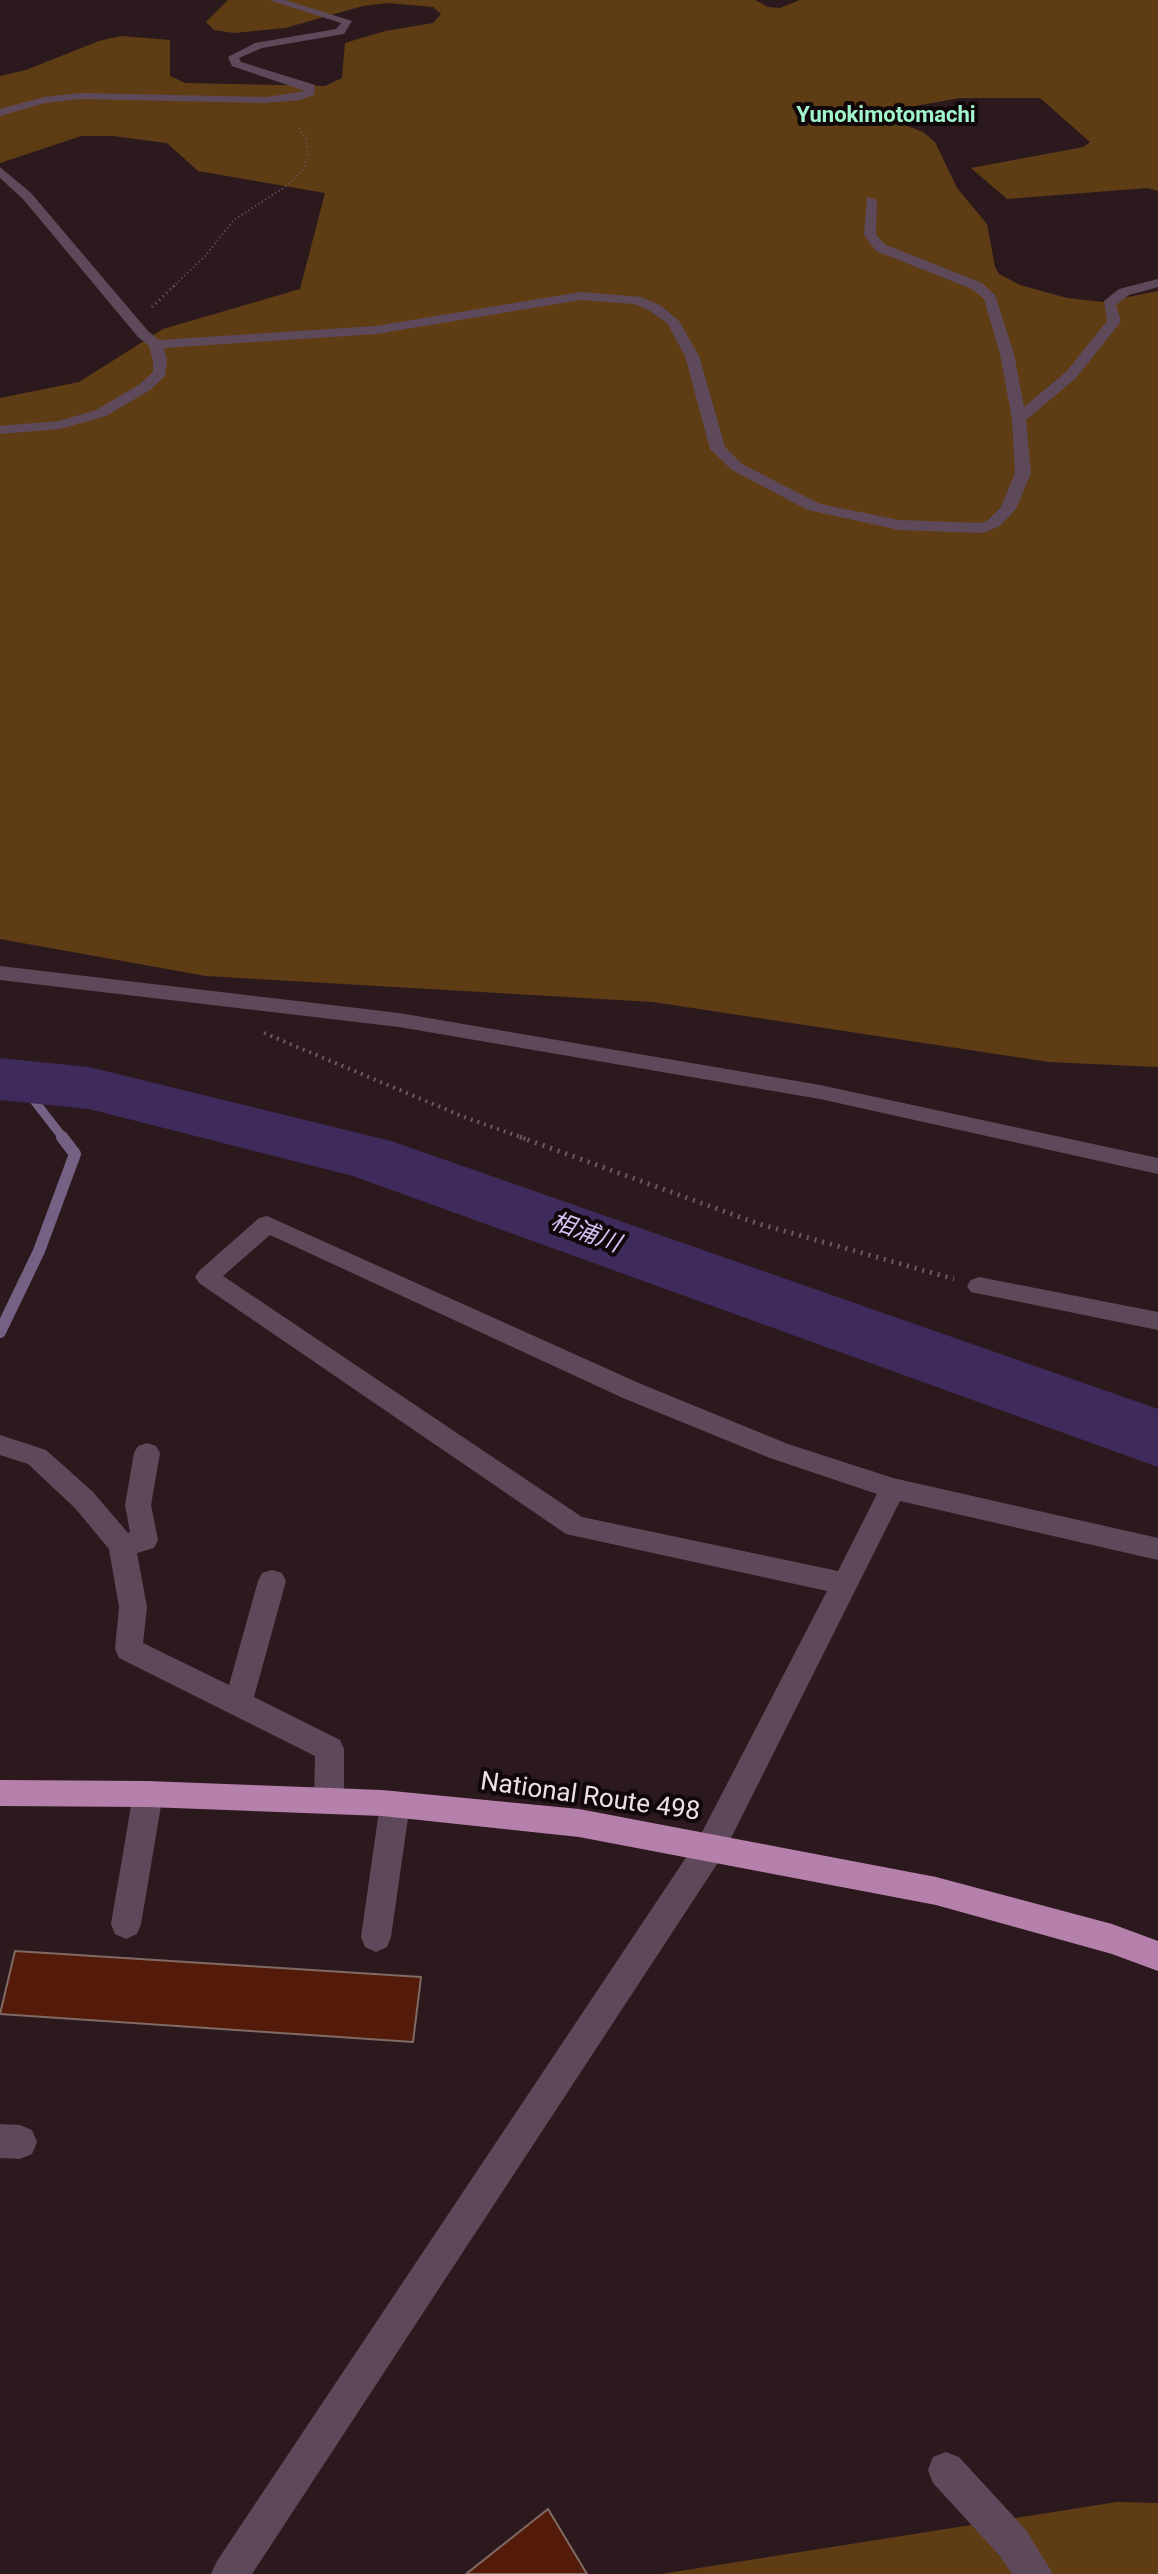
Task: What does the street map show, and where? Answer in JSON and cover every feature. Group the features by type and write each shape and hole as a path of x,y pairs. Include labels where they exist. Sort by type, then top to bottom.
{"highway":[{"name":"National Route 498","path":"0,1793 148,1794 395,1804 579,1823 936,1891 1112,1939 1158,1956"}],"street":[{"path":"0,113 44,100 80,96 267,100 310,93 311,87 236,64 233,57 259,45 340,32 347,21 274,0"},
{"path":"0,171 27,196 143,334 156,344 376,330 581,296 636,300 655,308 672,321 692,356 718,449 737,467 814,507 842,515 899,525 983,528 994,523 1008,509 1023,473 1019,419 1007,354 990,298 977,286 881,248 870,235 871,200"},
{"path":"1019,419 1071,375 1114,321 1109,304 1124,292 1158,283"},
{"path":"0,430 60,425 101,413 145,387 160,373 156,344"},
{"path":"0,973 399,1020 550,1044 820,1092 1158,1166"},
{"path":"847,1584 575,1526 207,1277 267,1224 646,1397 779,1451 893,1489 1158,1549"},
{"path":"979,1286 1158,1321"},
{"path":"0,1445 37,1457 84,1500 122,1545 133,1607 129,1649 330,1749 329,1801"},
{"path":"122,1545 145,1540 138,1505 147,1453"},
{"path":"230,2574 710,1848 893,1489"},
{"path":"238,1703 272,1581"},
{"path":"126,1924 148,1794"},
{"path":"376,1937 395,1804"},
{"path":"946,2470 1013,2543 1034,2574"}],"path":[{"path":"143,334 152,307 205,256 234,220 288,185 304,169 307,147 299,128"},
{"path":"259,1031 464,1117 756,1223 979,1286"}],"shaded area":[{"path":"228,0 755,0 768,7 780,8 800,0 1158,0 1158,191 1147,188 1007,199 971,168 1084,147 1090,142 1040,98 960,98 887,111 902,124 923,132 935,142 957,188 987,224 999,274 1020,285 1067,298 1103,302 1158,291 1158,1067 1049,1062 653,1002 206,976 0,939 0,398 79,382 163,329 300,289 325,193 198,171 167,143 113,136 81,136 0,163 0,76 26,70 99,41 121,36 170,40 170,76 185,83 325,86 342,78 345,43 385,31 433,23 441,14 433,7 387,3 363,6 285,28 234,33 214,30 206,22"},
{"path":"1117,2502 1158,2503 1158,2574 661,2574"}],"building":[{"path":"15,1951 421,1977 413,2042 0,2014"},
{"path":"548,2509 587,2574 466,2574"}],"waterway":[{"name":"相浦川","path":"0,1079 89,1088 368,1157 1158,1438"},
{"path":"19,1081 64,1139"},
{"path":"0,1332 39,1251 75,1154 62,1137"}],"district":[{"name":"Yunokimotomachi","path":"886,116"}]}
